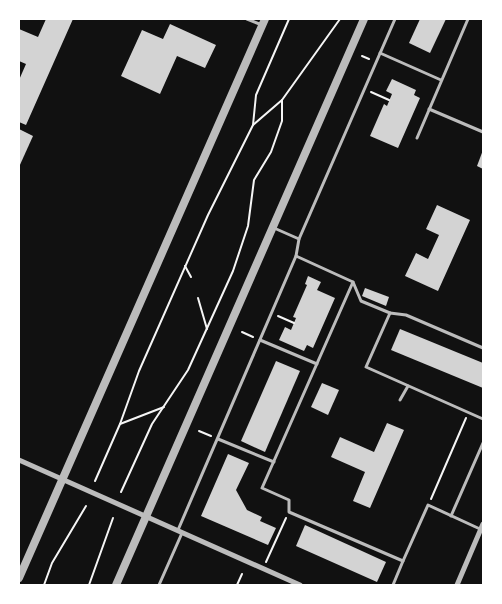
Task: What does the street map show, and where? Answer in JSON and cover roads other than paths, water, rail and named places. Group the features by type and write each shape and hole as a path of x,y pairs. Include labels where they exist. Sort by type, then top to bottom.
{"street":[{"path":"116,585 364,19"},
{"path":"19,578 263,22"},
{"path":"19,460 300,585"},
{"path":"457,585 482,527"}],"lane":[{"path":"247,19 263,22"},
{"path":"159,585 218,439 296,256 298,239 395,19"},
{"path":"417,138 468,19"},
{"path":"380,53 441,80"},
{"path":"429,109 483,132"},
{"path":"421,128 425,130"},
{"path":"273,228 298,239"},
{"path":"296,256 353,282 361,301 390,314 406,315 483,348"},
{"path":"353,282 262,488 289,500 289,512 403,561"},
{"path":"390,314 366,367 483,419"},
{"path":"260,340 317,364"},
{"path":"400,400 408,386"},
{"path":"218,439 274,462"},
{"path":"451,516 483,443"},
{"path":"393,585 428,506 482,527"}]}
